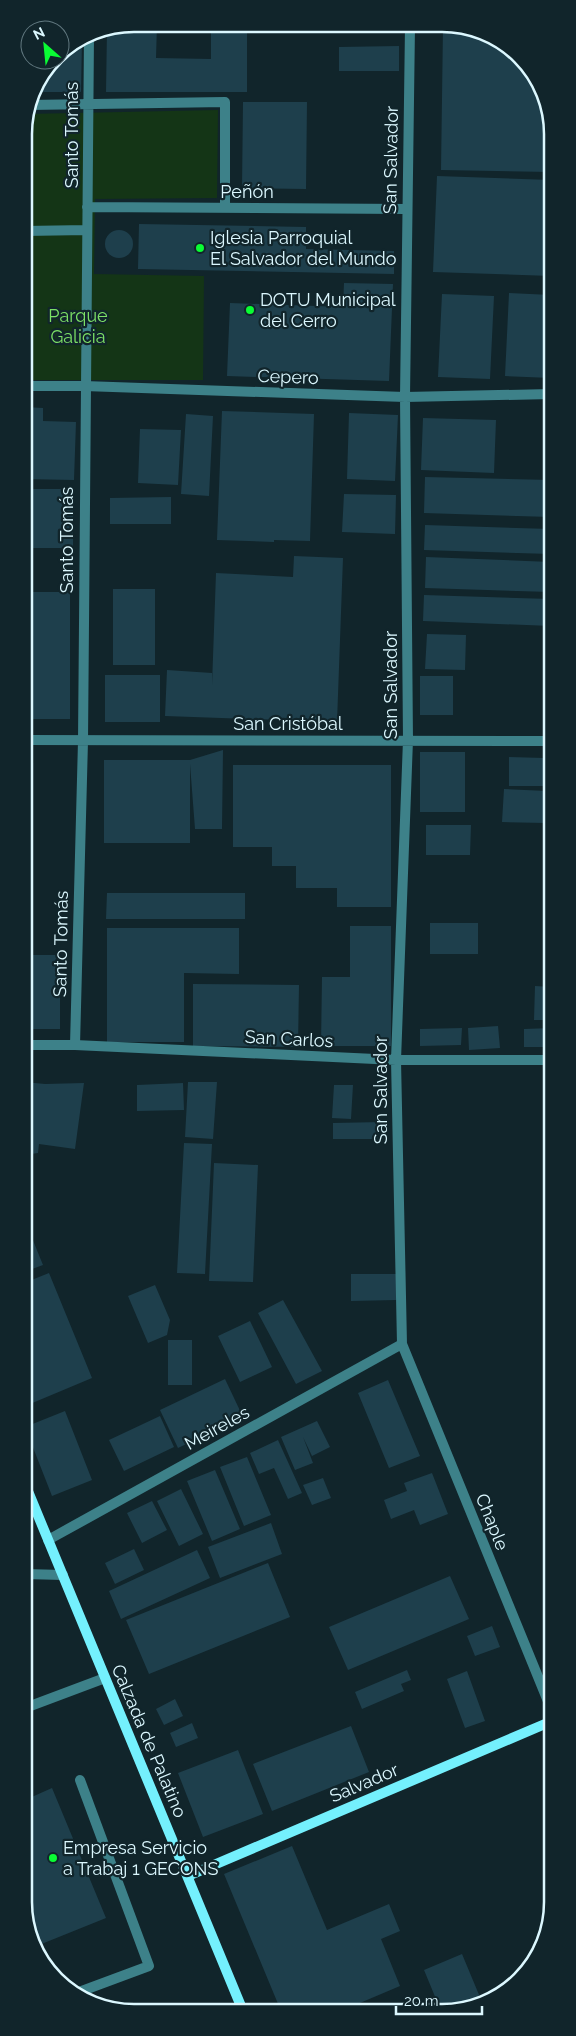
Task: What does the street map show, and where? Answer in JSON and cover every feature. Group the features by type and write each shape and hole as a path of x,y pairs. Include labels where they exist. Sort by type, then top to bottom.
{"street":[{"name":"San Salvador","path":"402,1344 396,1060 408,740 405,397 406,209 410,32"},
{"name":"Santo Tomás","path":"75,1045 83,741 84,386 89,44"},
{"path":"37,105 225,102 225,208"},
{"name":"Peñón","path":"88,207 406,209"},
{"path":"33,231 87,230"},
{"name":"Cepero","path":"33,386 84,386 405,397 544,394"},
{"name":"San Cristóbal","path":"33,740 544,742"},
{"name":"San Carlos","path":"32,1045 75,1045 396,1060 543,1060"},
{"name":"Meireles","path":"48,1540 402,1344"},
{"name":"Chaple","path":"402,1344 543,1689"},
{"name":"Calzada de Palatino","path":"32,1503 241,2004"},
{"path":"32,1574 63,1575"},
{"path":"32,1705 106,1678"},
{"name":"Salvador","path":"188,1876 543,1725"},
{"path":"80,1780 148,1966 84,1990"}],"green space":[{"name":"Parque Galicia","path":"218,110 217,198 95,199 94,274 204,276 203,380 33,380 33,121 35,114"}],"building":[{"path":"157,32 156,58 211,59 211,32 247,32 247,92 106,92 107,36 121,33"},
{"path":"443,32 461,34 492,46 509,58 526,78 533,89 543,121 544,172 441,170"},
{"path":"399,46 399,71 339,71 339,47"},
{"path":"82,47 81,92 42,92 56,70 70,70 70,56"},
{"path":"243,102 307,102 306,189 242,188"},
{"path":"437,176 544,180 544,276 433,272"},
{"path":"139,224 306,227 306,249 394,251 394,274 138,269"},
{"path":"119,230 129,234 133,244 129,254 119,258 109,254 105,244 109,234"},
{"path":"344,283 393,284 389,381 227,376 230,303 343,307"},
{"path":"509,293 544,295 544,378 505,376"},
{"path":"442,294 494,296 490,379 438,377"},
{"path":"33,407 43,408 43,421 76,422 74,480 33,479"},
{"path":"222,411 314,414 310,541 217,540"},
{"path":"349,413 398,415 395,481 347,479"},
{"path":"186,414 213,416 209,496 181,494"},
{"path":"423,418 496,420 494,473 421,470"},
{"path":"140,429 181,430 178,485 138,483"},
{"path":"425,477 544,480 544,517 424,513"},
{"path":"33,489 73,489 73,548 33,548"},
{"path":"344,494 396,495 395,534 342,532"},
{"path":"171,497 171,524 110,524 110,498"},
{"path":"425,525 544,529 544,554 424,550"},
{"path":"294,556 343,558 337,722 165,716 167,670 212,673 212,685 216,573 293,577"},
{"path":"426,557 544,562 544,592 425,588"},
{"path":"113,589 155,589 155,665 113,665"},
{"path":"33,592 70,592 70,719 33,719"},
{"path":"424,595 544,599 544,626 423,621"},
{"path":"427,634 466,635 465,670 425,669"},
{"path":"105,675 160,675 160,722 105,722"},
{"path":"420,676 453,676 453,715 420,715"},
{"path":"223,750 222,829 195,829 190,764 190,843 104,843 104,760 190,760"},
{"path":"420,752 465,752 465,812 420,812"},
{"path":"509,757 544,758 544,786 509,786"},
{"path":"233,765 391,765 391,907 337,907 337,888 296,888 296,866 272,866 272,847 233,847"},
{"path":"504,789 544,791 544,823 502,822"},
{"path":"426,825 471,825 470,855 426,855"},
{"path":"107,893 245,893 245,919 106,919"},
{"path":"430,923 478,923 478,954 430,954"},
{"path":"350,926 391,926 391,1046 321,1046 322,977 350,977"},
{"path":"107,928 239,928 239,974 184,973 184,1042 107,1042"},
{"path":"33,955 60,955 60,1029 32,1029"},
{"path":"193,984 299,985 298,1047 193,1046"},
{"path":"535,986 544,987 544,1020 534,1020"},
{"path":"498,1026 500,1048 469,1050 468,1028"},
{"path":"462,1028 461,1045 420,1046 420,1029"},
{"path":"543,1028 543,1047 524,1047 524,1029"},
{"path":"188,1082 217,1082 213,1139 185,1137"},
{"path":"32,1083 84,1083 75,1149 39,1144 38,1153 32,1154"},
{"path":"183,1083 184,1110 137,1111 137,1085"},
{"path":"334,1085 353,1085 351,1119 332,1118"},
{"path":"383,1122 383,1139 333,1139 333,1123"},
{"path":"184,1143 212,1144 205,1274 177,1273"},
{"path":"214,1163 258,1165 253,1282 209,1281"},
{"path":"32,1239 43,1265 32,1269"},
{"path":"49,1273 92,1378 32,1403 32,1280"},
{"path":"351,1274 396,1274 396,1300 351,1301"},
{"path":"155,1285 170,1320 167,1335 148,1343 128,1296"},
{"path":"283,1300 322,1371 296,1384 258,1313"},
{"path":"250,1321 272,1367 240,1382 218,1336"},
{"path":"168,1340 192,1340 192,1385 168,1385"},
{"path":"225,1379 243,1417 178,1448 160,1410"},
{"path":"388,1380 420,1456 389,1468 358,1393"},
{"path":"65,1411 92,1480 52,1496 32,1446 32,1424"},
{"path":"160,1416 174,1447 124,1471 109,1440"},
{"path":"317,1421 330,1447 312,1456 303,1437 313,1463 295,1470 281,1437"},
{"path":"278,1440 302,1493 288,1499 274,1468 259,1474 250,1453"},
{"path":"247,1457 271,1515 244,1526 220,1467"},
{"path":"215,1470 240,1529 212,1541 187,1481"},
{"path":"432,1473 448,1514 420,1525 414,1510 391,1519 384,1500 407,1491 404,1483"},
{"path":"323,1478 331,1498 312,1505 303,1485"},
{"path":"181,1489 203,1534 179,1546 157,1501"},
{"path":"152,1501 167,1530 142,1543 127,1513"},
{"path":"271,1523 282,1554 220,1578 208,1547"},
{"path":"134,1549 144,1570 115,1584 105,1563"},
{"path":"197,1550 210,1578 121,1619 109,1591"},
{"path":"268,1563 290,1617 149,1674 126,1620"},
{"path":"450,1576 469,1619 348,1670 329,1627"},
{"path":"492,1626 500,1647 475,1656 467,1636"},
{"path":"407,1670 411,1680 401,1684 404,1691 362,1709 355,1692"},
{"path":"467,1671 485,1721 465,1728 447,1679"},
{"path":"175,1699 183,1716 164,1725 156,1709"},
{"path":"192,1723 198,1738 176,1747 170,1733"},
{"path":"351,1726 369,1772 272,1811 253,1764"},
{"path":"238,1750 263,1814 203,1837 178,1773"},
{"name":"Empresa Servicio a Trabaj 1 GECONS","path":"52,1788 106,1918 42,1944 33,1915 32,1901 32,1797"},
{"path":"292,1846 327,1930 389,1904 400,1931 381,1939 400,1986 358,2004 278,2004 224,1874"},
{"path":"462,1954 479,1996 455,2003 438,2004 424,1970"}],"place":[{"name":"Iglesia Parroquial El Salvador del Mundo","path":"200,248"},
{"name":"DOTU Municipal del Cerro","path":"250,310"},
{"name":"Empresa Servicio a Trabaj 1 GECONS","path":"53,1858"}]}
